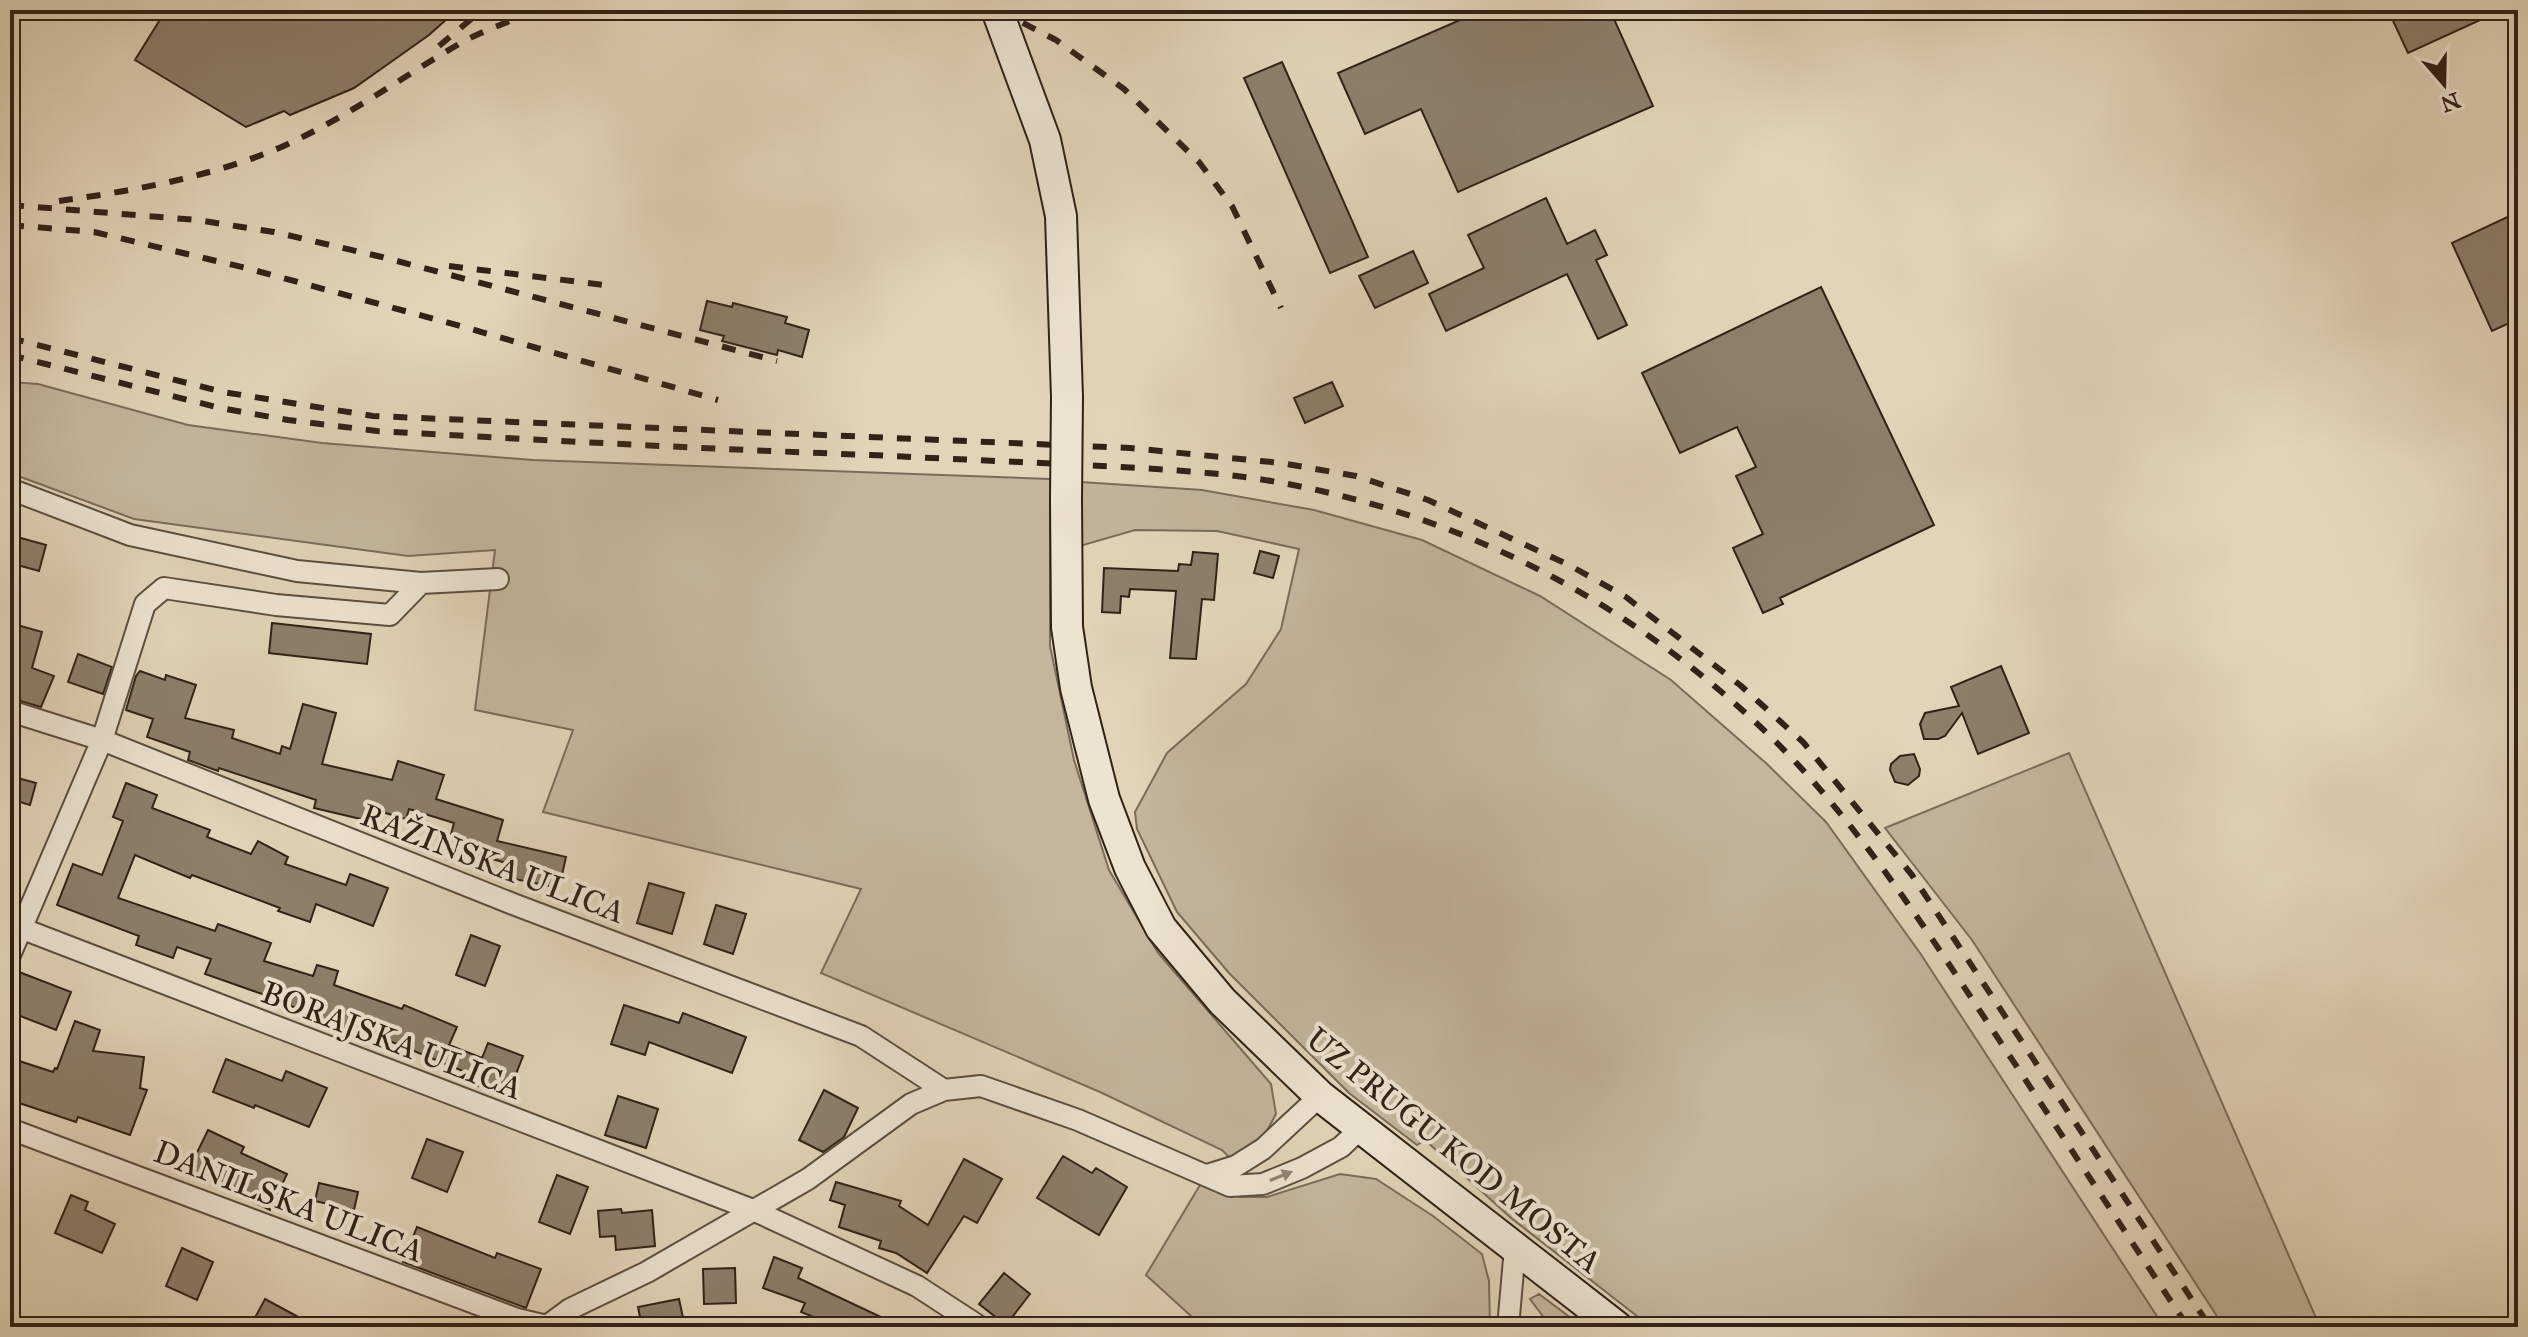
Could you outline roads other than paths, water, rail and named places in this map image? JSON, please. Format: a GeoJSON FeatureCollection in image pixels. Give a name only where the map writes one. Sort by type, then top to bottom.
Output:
{"type":"FeatureCollection","features":[{"type":"Feature","properties":{"kind":"street","name":"UZ PRUGU KOD MOSTA"},"geometry":{"type":"LineString","coordinates":[[997,10],[1045,140],[1061,216],[1067,397],[1067,627],[1076,688],[1104,799],[1130,868],[1161,928],[1222,1001],[1320,1096],[1617,1327]]}},
{"type":"Feature","properties":{"kind":"street"},"geometry":{"type":"LineString","coordinates":[[10,489],[130,535],[297,571],[421,583],[498,579]]}},
{"type":"Feature","properties":{"kind":"street"},"geometry":{"type":"LineString","coordinates":[[10,955],[15,926],[102,740],[145,604],[164,588],[276,605],[390,615],[421,583]]}},
{"type":"Feature","properties":{"kind":"street","name":"RAŽINSKA ULICA"},"geometry":{"type":"LineString","coordinates":[[10,711],[102,740],[499,899],[861,1036],[944,1090]]}},
{"type":"Feature","properties":{"kind":"street","name":"BORAJSKA ULICA"},"geometry":{"type":"LineString","coordinates":[[15,926],[753,1210],[917,1286],[980,1327]]}},
{"type":"Feature","properties":{"kind":"street"},"geometry":{"type":"LineString","coordinates":[[548,1326],[570,1309],[647,1272],[808,1179],[911,1104],[944,1090],[981,1086],[1078,1120],[1230,1186],[1263,1184],[1302,1168],[1341,1147],[1361,1128]]}},
{"type":"Feature","properties":{"kind":"street"},"geometry":{"type":"LineString","coordinates":[[1207,1175],[1236,1166],[1263,1149],[1320,1096]]}},
{"type":"Feature","properties":{"kind":"street","name":"DANILSKA ULICA"},"geometry":{"type":"LineString","coordinates":[[10,1129],[517,1319],[548,1326]]}},
{"type":"Feature","properties":{"kind":"street"},"geometry":{"type":"LineString","coordinates":[[1508,1327],[1515,1248]]}},
{"type":"Feature","properties":{"kind":"railway"},"geometry":{"type":"LineString","coordinates":[[439,46],[482,10]]}},
{"type":"Feature","properties":{"kind":"railway"},"geometry":{"type":"LineString","coordinates":[[59,201],[171,182],[279,148],[348,112],[468,39],[537,10]]}},
{"type":"Feature","properties":{"kind":"railway"},"geometry":{"type":"LineString","coordinates":[[998,10],[1056,40],[1124,89],[1199,162],[1232,206],[1281,308]]}},
{"type":"Feature","properties":{"kind":"railway"},"geometry":{"type":"LineString","coordinates":[[10,205],[197,220],[274,232],[382,257],[777,361]]}},
{"type":"Feature","properties":{"kind":"railway"},"geometry":{"type":"LineString","coordinates":[[10,225],[94,232],[246,268],[718,400]]}},
{"type":"Feature","properties":{"kind":"railway"},"geometry":{"type":"LineString","coordinates":[[449,266],[604,285]]}},
{"type":"Feature","properties":{"kind":"railway"},"geometry":{"type":"LineString","coordinates":[[10,338],[223,392],[373,416],[1130,448],[1281,463],[1356,476],[1428,500],[1569,565],[1626,597],[1740,685],[1803,742],[1912,875],[2210,1327]]}},
{"type":"Feature","properties":{"kind":"railway"},"geometry":{"type":"LineString","coordinates":[[10,355],[220,408],[377,431],[1124,467],[1234,476],[1347,497],[1414,517],[1479,542],[1542,571],[1603,605],[1660,644],[1716,687],[1799,765],[1854,830],[1905,899],[2188,1327]]}}]}
